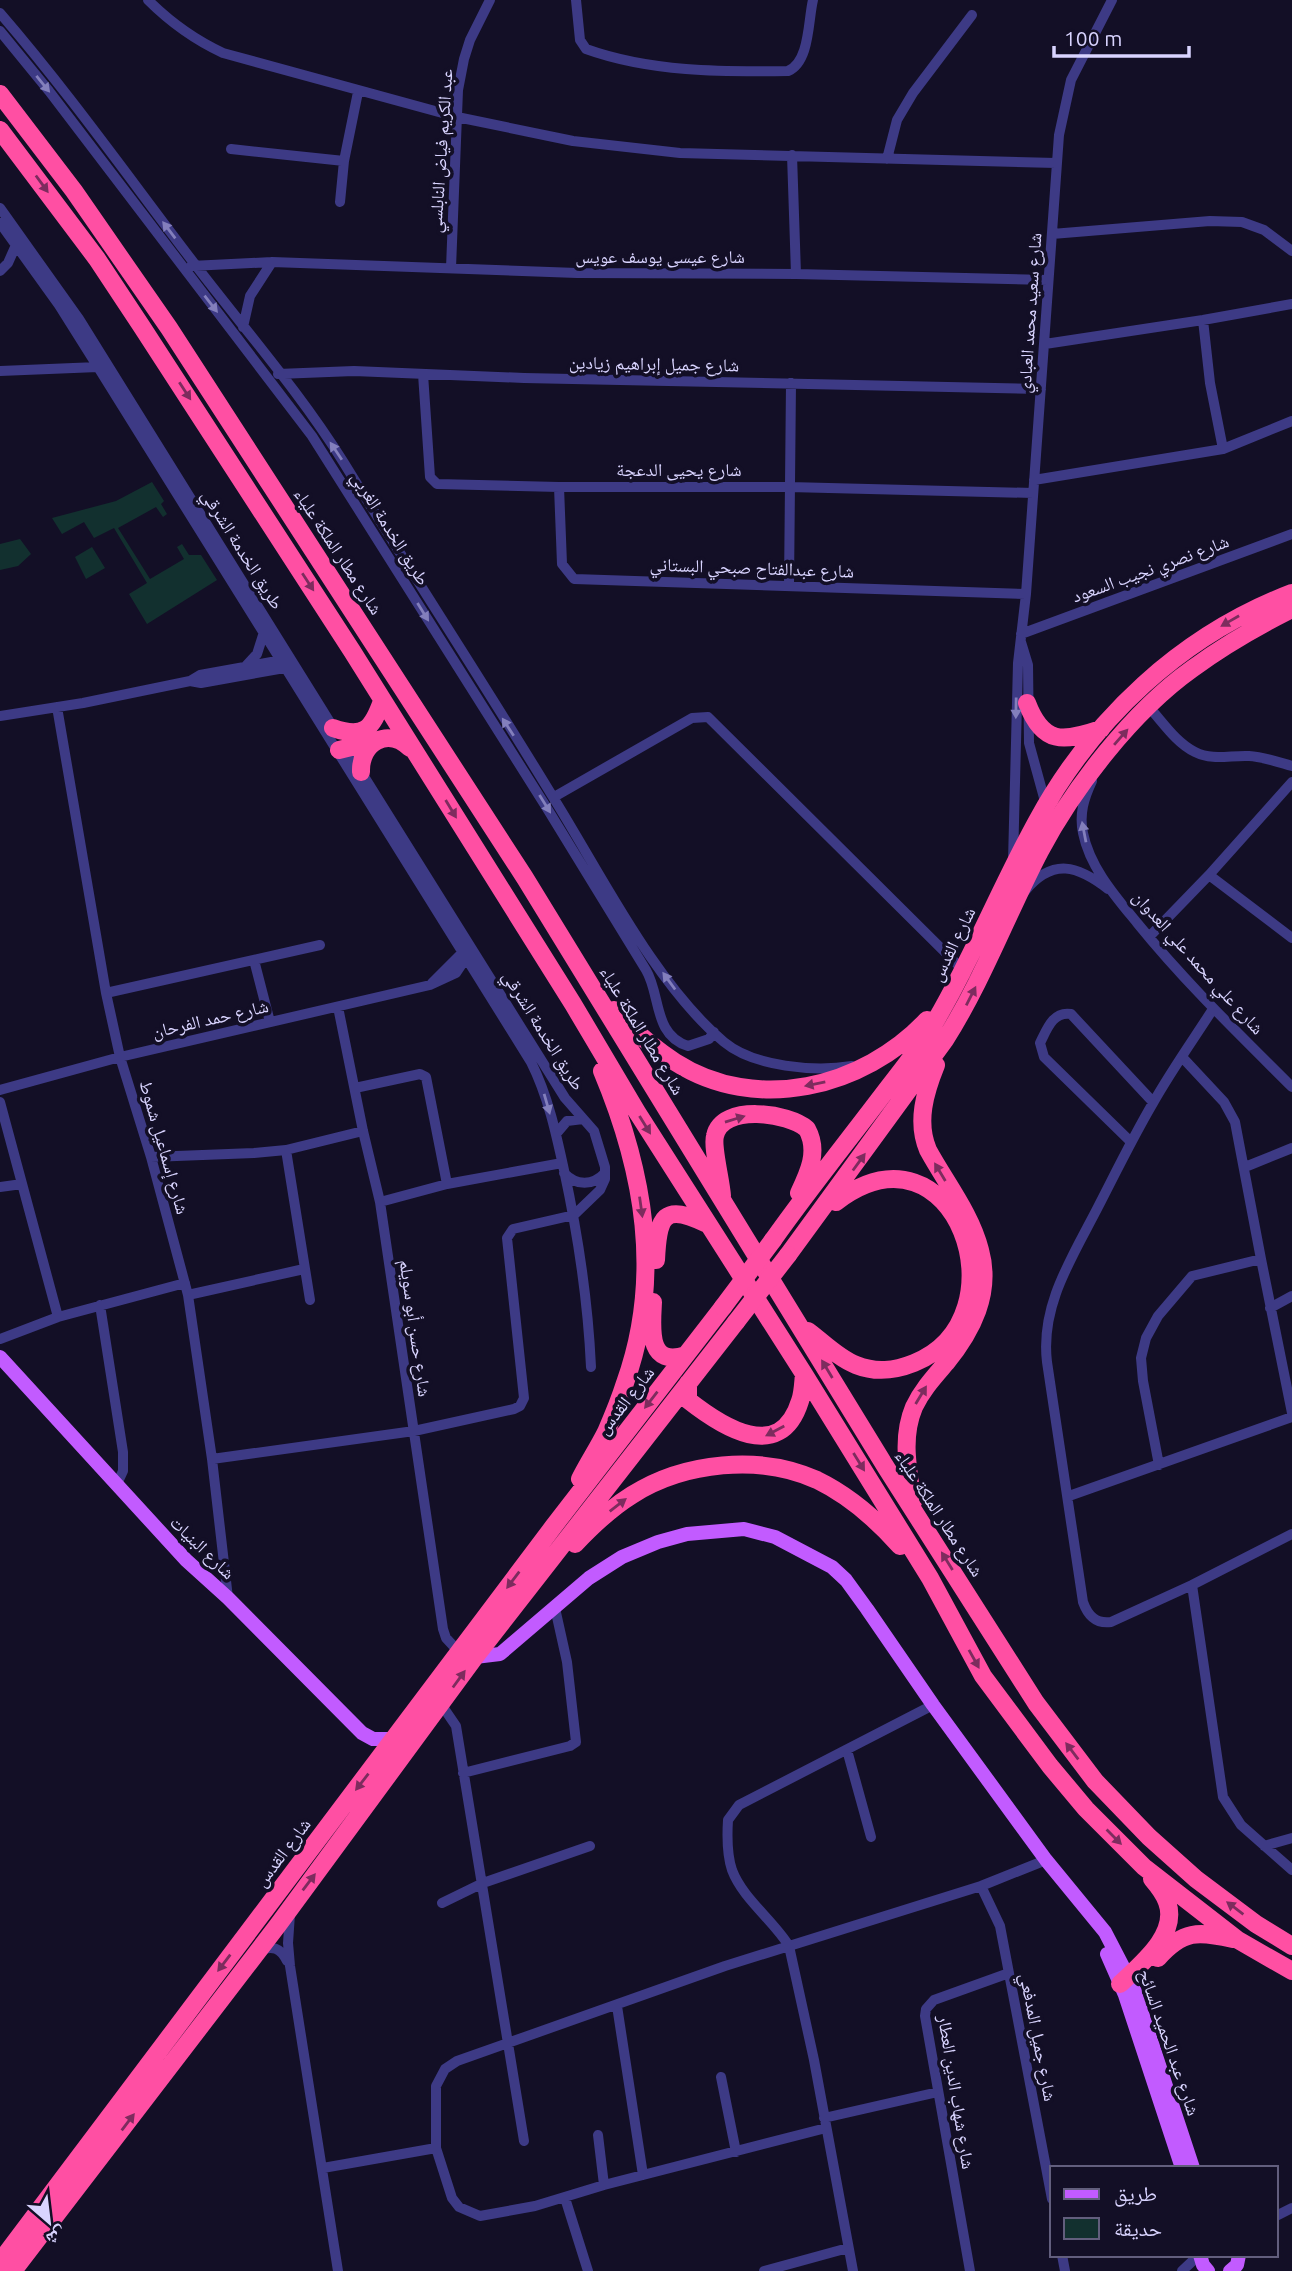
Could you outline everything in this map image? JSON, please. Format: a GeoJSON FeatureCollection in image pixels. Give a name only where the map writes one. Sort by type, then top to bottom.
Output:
{"type":"FeatureCollection","features":[{"type":"Feature","properties":{"kind":"highway","name":"شارع مطار الملكة علياء"},"geometry":{"type":"LineString","coordinates":[[0,94],[81,201],[169,328],[596,992],[887,1469],[1036,1703],[1095,1781],[1149,1837],[1196,1879],[1256,1924],[1292,1946]]}},
{"type":"Feature","properties":{"kind":"highway"},"geometry":{"type":"LineString","coordinates":[[0,130],[97,259],[414,751],[930,1578],[983,1676],[1042,1756],[1086,1809],[1144,1867],[1238,1940],[1292,1971]]}},
{"type":"Feature","properties":{"kind":"highway","name":"شارع القدس"},"geometry":{"type":"LineString","coordinates":[[0,2262],[395,1739],[532,1584],[822,1212],[964,1010],[1015,904],[1076,760],[1101,729],[1158,671],[1200,639],[1243,614],[1291,605]]}},
{"type":"Feature","properties":{"kind":"highway","name":"شارع القدس"},"geometry":{"type":"LineString","coordinates":[[13,2271],[259,1950],[441,1704],[467,1655],[566,1511],[921,1045],[964,971],[1012,868],[1053,812],[1148,706],[1193,668],[1291,605]]}},
{"type":"Feature","properties":{"kind":"highway"},"geometry":{"type":"LineString","coordinates":[[1200,639],[1212,643],[1213,656]]}},
{"type":"Feature","properties":{"kind":"highway"},"geometry":{"type":"LineString","coordinates":[[333,728],[350,733],[364,730],[375,720],[382,701]]}},
{"type":"Feature","properties":{"kind":"highway"},"geometry":{"type":"LineString","coordinates":[[1027,703],[1037,725],[1052,736],[1071,738],[1101,729]]}},
{"type":"Feature","properties":{"kind":"highway"},"geometry":{"type":"LineString","coordinates":[[342,749],[388,738],[400,740],[414,751]]}},
{"type":"Feature","properties":{"kind":"highway"},"geometry":{"type":"LineString","coordinates":[[361,772],[364,754],[376,741]]}},
{"type":"Feature","properties":{"kind":"highway"},"geometry":{"type":"LineString","coordinates":[[596,992],[653,1046],[676,1062],[721,1082],[768,1088],[814,1085],[855,1073],[909,1039],[951,995]]}},
{"type":"Feature","properties":{"kind":"highway"},"geometry":{"type":"LineString","coordinates":[[566,1511],[605,1433],[626,1381],[639,1329],[646,1271],[643,1214],[636,1168],[622,1119],[573,1004]]}},
{"type":"Feature","properties":{"kind":"highway"},"geometry":{"type":"LineString","coordinates":[[914,1509],[905,1458],[912,1415],[922,1393],[969,1332],[983,1290],[981,1252],[974,1232],[928,1150],[923,1136],[923,1105],[945,1040]]}},
{"type":"Feature","properties":{"kind":"highway"},"geometry":{"type":"LineString","coordinates":[[722,1199],[715,1148],[716,1132],[726,1120],[734,1116],[755,1114],[789,1118],[800,1123],[811,1135],[813,1156],[799,1193],[801,1202]]}},
{"type":"Feature","properties":{"kind":"highway"},"geometry":{"type":"LineString","coordinates":[[801,1326],[854,1364],[878,1370],[892,1370],[923,1359],[936,1351],[955,1331],[968,1298],[970,1261],[965,1237],[949,1208],[931,1191],[902,1179],[877,1180],[848,1193],[822,1212]]}},
{"type":"Feature","properties":{"kind":"highway"},"geometry":{"type":"LineString","coordinates":[[686,1355],[670,1357],[663,1354],[653,1342],[657,1234],[664,1218],[672,1214],[681,1213],[707,1224]]}},
{"type":"Feature","properties":{"kind":"highway"},"geometry":{"type":"LineString","coordinates":[[688,1384],[688,1399],[714,1420],[737,1432],[769,1436],[785,1426],[795,1412],[804,1374]]}},
{"type":"Feature","properties":{"kind":"highway"},"geometry":{"type":"LineString","coordinates":[[532,1584],[594,1525],[631,1495],[664,1479],[689,1471],[736,1465],[780,1468],[816,1480],[835,1491],[882,1525],[930,1578]]}},
{"type":"Feature","properties":{"kind":"highway"},"geometry":{"type":"LineString","coordinates":[[1127,1985],[1160,1941],[1169,1923],[1167,1903],[1144,1867]]}},
{"type":"Feature","properties":{"kind":"highway"},"geometry":{"type":"LineString","coordinates":[[1127,1985],[1169,1947],[1187,1935],[1209,1934],[1238,1940]]}},
{"type":"Feature","properties":{"kind":"main road","name":"شارع البنيات"},"geometry":{"type":"LineString","coordinates":[[0,1357],[186,1560],[368,1737],[395,1739]]}},
{"type":"Feature","properties":{"kind":"main road","name":"شارع عبد الحميد السائح"},"geometry":{"type":"LineString","coordinates":[[467,1655],[500,1654],[589,1578],[622,1557],[658,1542],[711,1530],[744,1529],[775,1536],[816,1557],[846,1580],[1046,1860],[1105,1932],[1192,2166]]}},
{"type":"Feature","properties":{"kind":"main road"},"geometry":{"type":"LineString","coordinates":[[313,1705],[323,1693]]}},
{"type":"Feature","properties":{"kind":"main road","name":"شارع عبد الحميد السائح"},"geometry":{"type":"LineString","coordinates":[[1127,1985],[1181,2166]]}},
{"type":"Feature","properties":{"kind":"street"},"geometry":{"type":"LineString","coordinates":[[148,0],[176,26],[223,53],[457,117],[573,141],[680,153],[1056,163]]}},
{"type":"Feature","properties":{"kind":"street","name":"عبد الكريم فياض النابلسي"},"geometry":{"type":"LineString","coordinates":[[451,268],[458,90],[464,59],[489,0]]}},
{"type":"Feature","properties":{"kind":"street"},"geometry":{"type":"LineString","coordinates":[[576,0],[580,40],[586,49],[655,65],[727,72],[788,71],[796,67],[803,58],[813,0]]}},
{"type":"Feature","properties":{"kind":"street","name":"شارع سعيد محمد العبادي"},"geometry":{"type":"LineString","coordinates":[[1012,868],[1018,663],[1026,594],[1045,344],[1056,163],[1068,89],[1112,0]]}},
{"type":"Feature","properties":{"kind":"street"},"geometry":{"type":"LineString","coordinates":[[887,159],[897,120],[913,93],[972,15]]}},
{"type":"Feature","properties":{"kind":"street","name":"طريق الخدمة الغربي"},"geometry":{"type":"LineString","coordinates":[[1,16],[73,103],[189,267],[243,327],[616,911],[673,987],[724,1043],[762,1060],[786,1065],[840,1068],[881,1059]]}},
{"type":"Feature","properties":{"kind":"street","name":"طريق الخدمة الغربي"},"geometry":{"type":"LineString","coordinates":[[0,31],[342,460],[554,797],[650,977],[657,1011],[672,1036],[688,1046],[709,1038],[715,1032]]}},
{"type":"Feature","properties":{"kind":"street"},"geometry":{"type":"LineString","coordinates":[[340,202],[344,161],[358,92]]}},
{"type":"Feature","properties":{"kind":"street"},"geometry":{"type":"LineString","coordinates":[[231,149],[344,161]]}},
{"type":"Feature","properties":{"kind":"street"},"geometry":{"type":"LineString","coordinates":[[792,155],[796,274]]}},
{"type":"Feature","properties":{"kind":"street","name":"طريق الخدمة الشرقي"},"geometry":{"type":"LineString","coordinates":[[0,208],[79,319],[467,952],[569,1104],[597,1139],[605,1172]]}},
{"type":"Feature","properties":{"kind":"street"},"geometry":{"type":"LineString","coordinates":[[1052,234],[1210,221],[1242,222],[1264,230],[1292,251]]}},
{"type":"Feature","properties":{"kind":"street","name":"طريق الخدمة الشرقي"},"geometry":{"type":"LineString","coordinates":[[0,223],[59,304],[264,632],[289,663],[333,728],[342,749],[361,772],[538,1076],[556,1134],[574,1216],[592,1367]]}},
{"type":"Feature","properties":{"kind":"street"},"geometry":{"type":"LineString","coordinates":[[0,271],[8,263],[16,246]]}},
{"type":"Feature","properties":{"kind":"street"},"geometry":{"type":"LineString","coordinates":[[243,327],[250,296],[272,262]]}},
{"type":"Feature","properties":{"kind":"street","name":"شارع عيسى يوسف عويس"},"geometry":{"type":"LineString","coordinates":[[189,267],[272,262],[577,273],[796,274],[1048,280]]}},
{"type":"Feature","properties":{"kind":"street"},"geometry":{"type":"LineString","coordinates":[[1045,344],[1292,304]]}},
{"type":"Feature","properties":{"kind":"street"},"geometry":{"type":"LineString","coordinates":[[1203,320],[1210,383],[1223,449]]}},
{"type":"Feature","properties":{"kind":"street"},"geometry":{"type":"LineString","coordinates":[[0,371],[99,367]]}},
{"type":"Feature","properties":{"kind":"street","name":"شارع جميل إبراهيم زيادين"},"geometry":{"type":"LineString","coordinates":[[275,376],[354,372],[1041,389]]}},
{"type":"Feature","properties":{"kind":"street","name":"شارع يحيى الدعجة"},"geometry":{"type":"LineString","coordinates":[[423,374],[430,477],[437,484],[559,487],[789,486],[1033,493]]}},
{"type":"Feature","properties":{"kind":"street"},"geometry":{"type":"LineString","coordinates":[[789,585],[791,383]]}},
{"type":"Feature","properties":{"kind":"street"},"geometry":{"type":"LineString","coordinates":[[1034,480],[1223,449],[1292,421]]}},
{"type":"Feature","properties":{"kind":"street","name":"شارع عبدالفتاح صبحي البستاني"},"geometry":{"type":"LineString","coordinates":[[559,487],[562,564],[574,579],[1026,594]]}},
{"type":"Feature","properties":{"kind":"street","name":"شارع نصري نجيب السعود"},"geometry":{"type":"LineString","coordinates":[[1021,637],[1292,534]]}},
{"type":"Feature","properties":{"kind":"street"},"geometry":{"type":"LineString","coordinates":[[245,667],[257,654],[264,632]]}},
{"type":"Feature","properties":{"kind":"street","name":"شارع سعيد محمد العبادي"},"geometry":{"type":"LineString","coordinates":[[1021,637],[1028,665],[1029,743],[1053,812]]}},
{"type":"Feature","properties":{"kind":"street"},"geometry":{"type":"LineString","coordinates":[[0,716],[57,708],[190,681],[200,675],[289,663]]}},
{"type":"Feature","properties":{"kind":"street"},"geometry":{"type":"LineString","coordinates":[[190,681],[201,683],[289,663]]}},
{"type":"Feature","properties":{"kind":"street"},"geometry":{"type":"LineString","coordinates":[[1148,706],[1184,745],[1195,752],[1213,758],[1247,756],[1269,759],[1292,766]]}},
{"type":"Feature","properties":{"kind":"street","name":"شارع إسماعيل شموط"},"geometry":{"type":"LineString","coordinates":[[57,708],[106,993],[120,1057],[151,1157],[188,1296],[212,1460],[228,1598]]}},
{"type":"Feature","properties":{"kind":"street"},"geometry":{"type":"LineString","coordinates":[[554,797],[692,718],[708,717],[964,971]]}},
{"type":"Feature","properties":{"kind":"street","name":"شارع علي محمد علي العدوان"},"geometry":{"type":"LineString","coordinates":[[1101,760],[1083,802],[1082,826],[1090,852],[1113,893],[1213,1009],[1287,1077],[1292,1087]]}},
{"type":"Feature","properties":{"kind":"street"},"geometry":{"type":"LineString","coordinates":[[1149,937],[1292,782]]}},
{"type":"Feature","properties":{"kind":"street","name":"شارع علي محمد علي العدوان"},"geometry":{"type":"LineString","coordinates":[[1015,904],[1039,877],[1064,869],[1083,872],[1113,893]]}},
{"type":"Feature","properties":{"kind":"street"},"geometry":{"type":"LineString","coordinates":[[1209,875],[1292,938]]}},
{"type":"Feature","properties":{"kind":"street"},"geometry":{"type":"LineString","coordinates":[[106,993],[320,945]]}},
{"type":"Feature","properties":{"kind":"street","name":"شارع حمد الفرحان"},"geometry":{"type":"LineString","coordinates":[[0,1090],[120,1057],[430,985],[467,952]]}},
{"type":"Feature","properties":{"kind":"street"},"geometry":{"type":"LineString","coordinates":[[254,960],[270,1022]]}},
{"type":"Feature","properties":{"kind":"street","name":"شارع حسن أبو سويلم"},"geometry":{"type":"LineString","coordinates":[[338,1007],[380,1202],[443,1629],[446,1638],[467,1655]]}},
{"type":"Feature","properties":{"kind":"street"},"geometry":{"type":"LineString","coordinates":[[1213,1009],[1153,1102],[1131,1142],[1057,1287],[1048,1318],[1046,1362],[1069,1496],[1083,1602],[1088,1613],[1096,1620],[1111,1622],[1192,1585],[1292,1534]]}},
{"type":"Feature","properties":{"kind":"street"},"geometry":{"type":"LineString","coordinates":[[1131,1142],[1044,1057],[1040,1043],[1053,1019],[1063,1013],[1071,1014],[1153,1102]]}},
{"type":"Feature","properties":{"kind":"street"},"geometry":{"type":"LineString","coordinates":[[1069,1496],[1292,1415],[1245,1167],[1231,1112],[1182,1057]]}},
{"type":"Feature","properties":{"kind":"street"},"geometry":{"type":"LineString","coordinates":[[355,1088],[420,1074],[426,1077],[447,1184]]}},
{"type":"Feature","properties":{"kind":"street"},"geometry":{"type":"LineString","coordinates":[[0,1102],[58,1317]]}},
{"type":"Feature","properties":{"kind":"street"},"geometry":{"type":"LineString","coordinates":[[556,1134],[566,1121],[583,1119]]}},
{"type":"Feature","properties":{"kind":"street"},"geometry":{"type":"LineString","coordinates":[[151,1157],[286,1150],[363,1131]]}},
{"type":"Feature","properties":{"kind":"street"},"geometry":{"type":"LineString","coordinates":[[1245,1167],[1292,1148]]}},
{"type":"Feature","properties":{"kind":"street"},"geometry":{"type":"LineString","coordinates":[[286,1150],[310,1300]]}},
{"type":"Feature","properties":{"kind":"street"},"geometry":{"type":"LineString","coordinates":[[380,1202],[447,1184],[563,1168],[575,1181],[588,1183],[600,1178],[605,1172]]}},
{"type":"Feature","properties":{"kind":"street"},"geometry":{"type":"LineString","coordinates":[[212,1460],[414,1431],[520,1406],[524,1398],[506,1238],[513,1229],[574,1216],[600,1190],[605,1172]]}},
{"type":"Feature","properties":{"kind":"street"},"geometry":{"type":"LineString","coordinates":[[0,1187],[22,1184]]}},
{"type":"Feature","properties":{"kind":"street"},"geometry":{"type":"LineString","coordinates":[[1159,1465],[1143,1381],[1141,1358],[1146,1338],[1164,1308],[1192,1276],[1261,1259]]}},
{"type":"Feature","properties":{"kind":"street"},"geometry":{"type":"LineString","coordinates":[[188,1296],[304,1269]]}},
{"type":"Feature","properties":{"kind":"street"},"geometry":{"type":"LineString","coordinates":[[0,1339],[58,1317],[185,1283]]}},
{"type":"Feature","properties":{"kind":"street"},"geometry":{"type":"LineString","coordinates":[[1270,1308],[1292,1296]]}},
{"type":"Feature","properties":{"kind":"street"},"geometry":{"type":"LineString","coordinates":[[100,1305],[123,1452],[123,1471],[117,1484]]}},
{"type":"Feature","properties":{"kind":"street"},"geometry":{"type":"LineString","coordinates":[[1192,1585],[1220,1786],[1228,1807],[1241,1825],[1292,1870]]}},
{"type":"Feature","properties":{"kind":"street"},"geometry":{"type":"LineString","coordinates":[[463,1773],[570,1746],[576,1742],[567,1662],[555,1608]]}},
{"type":"Feature","properties":{"kind":"street"},"geometry":{"type":"LineString","coordinates":[[441,1704],[456,1726],[524,2141]]}},
{"type":"Feature","properties":{"kind":"street"},"geometry":{"type":"LineString","coordinates":[[853,2271],[814,2060],[789,1946],[734,1874],[727,1834],[728,1820],[739,1805],[933,1705]]}},
{"type":"Feature","properties":{"kind":"street"},"geometry":{"type":"LineString","coordinates":[[847,1750],[871,1837]]}},
{"type":"Feature","properties":{"kind":"street"},"geometry":{"type":"LineString","coordinates":[[1264,1846],[1292,1838]]}},
{"type":"Feature","properties":{"kind":"street"},"geometry":{"type":"LineString","coordinates":[[442,1903],[483,1883],[590,1846]]}},
{"type":"Feature","properties":{"kind":"street"},"geometry":{"type":"LineString","coordinates":[[938,2092],[825,2123],[736,2152],[489,2216],[469,2213],[459,2207],[453,2198],[436,2148],[436,2086],[445,2069],[457,2061],[724,1966],[981,1886],[1046,1860]]}},
{"type":"Feature","properties":{"kind":"street","name":"شارع جميل المدفعي"},"geometry":{"type":"LineString","coordinates":[[981,1886],[1000,1926],[1050,2188]]}},
{"type":"Feature","properties":{"kind":"street"},"geometry":{"type":"LineString","coordinates":[[291,1907],[288,1931],[290,1966],[338,2271]]}},
{"type":"Feature","properties":{"kind":"street"},"geometry":{"type":"LineString","coordinates":[[259,1950],[271,1947],[279,1949],[290,1966]]}},
{"type":"Feature","properties":{"kind":"street","name":"شارع شهاب الدين العطار"},"geometry":{"type":"LineString","coordinates":[[970,2271],[925,2016],[926,2009],[934,2000],[1009,1973]]}},
{"type":"Feature","properties":{"kind":"street"},"geometry":{"type":"LineString","coordinates":[[617,2006],[643,2175]]}},
{"type":"Feature","properties":{"kind":"street"},"geometry":{"type":"LineString","coordinates":[[722,2077],[736,2152]]}},
{"type":"Feature","properties":{"kind":"street"},"geometry":{"type":"LineString","coordinates":[[598,2135],[604,2185]]}},
{"type":"Feature","properties":{"kind":"street"},"geometry":{"type":"LineString","coordinates":[[323,2168],[436,2148]]}},
{"type":"Feature","properties":{"kind":"street"},"geometry":{"type":"LineString","coordinates":[[565,2198],[588,2271]]}},
{"type":"Feature","properties":{"kind":"street"},"geometry":{"type":"LineString","coordinates":[[764,2271],[848,2248]]}},
{"type":"Feature","properties":{"kind":"street"},"geometry":{"type":"LineString","coordinates":[[1182,2271],[1198,2257]]}},
{"type":"Feature","properties":{"kind":"green space"},"geometry":{"type":"Polygon","coordinates":[[[152,482],[164,501],[161,504],[167,514],[163,517],[156,507],[118,528],[150,579],[184,559],[177,547],[182,544],[189,555],[201,555],[217,580],[147,624],[129,594],[147,583],[114,528],[94,538],[84,522],[62,534],[52,518],[116,501],[152,482]]]}},
{"type":"Feature","properties":{"kind":"green space"},"geometry":{"type":"Polygon","coordinates":[[[20,539],[31,554],[18,566],[0,570],[0,544],[20,539]]]}},
{"type":"Feature","properties":{"kind":"green space"},"geometry":{"type":"Polygon","coordinates":[[[92,547],[105,568],[86,579],[75,557],[92,547]]]}}]}
